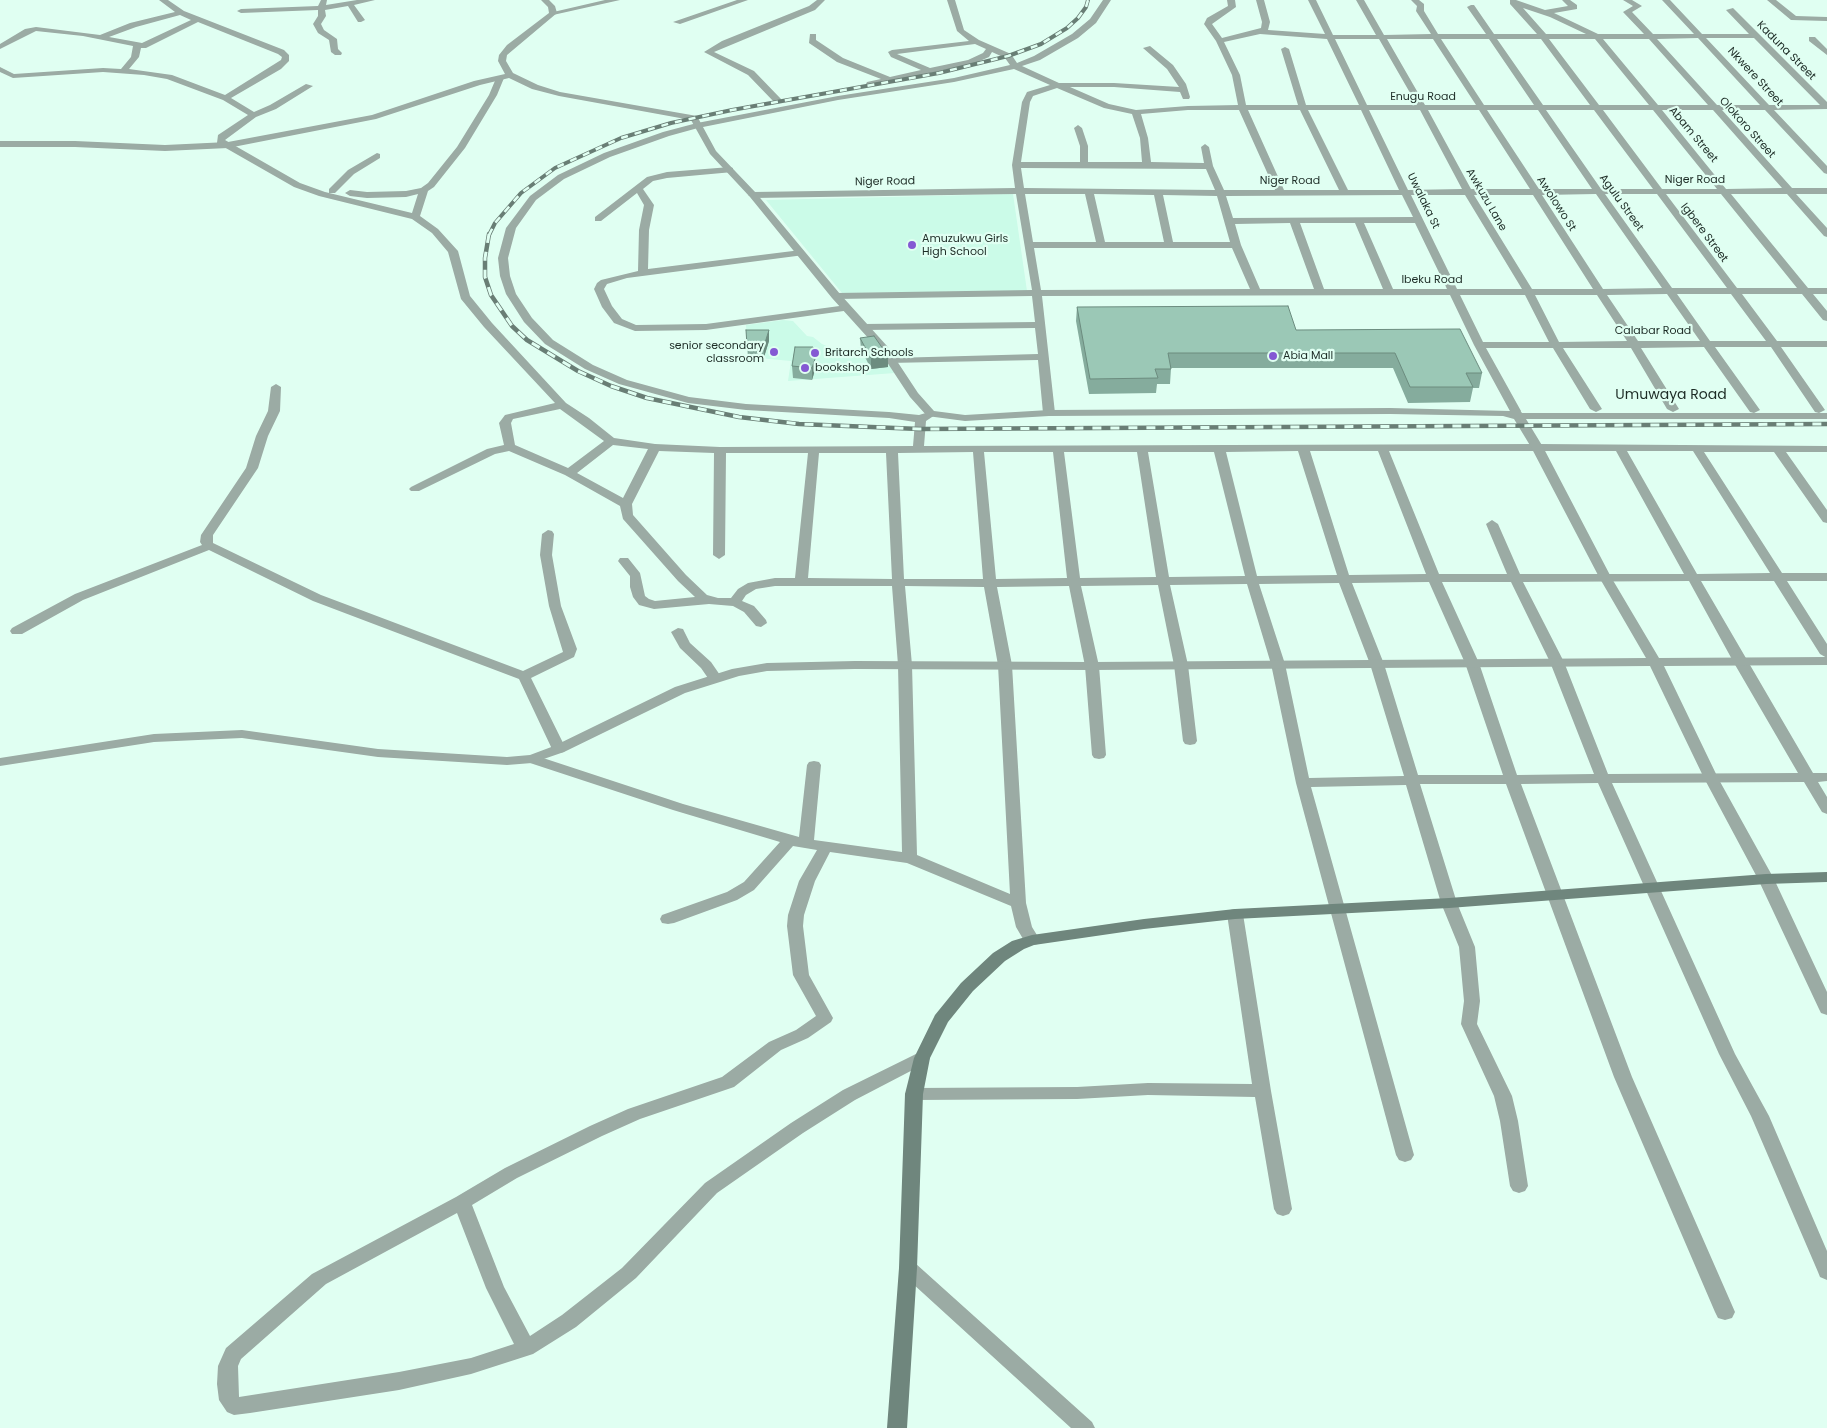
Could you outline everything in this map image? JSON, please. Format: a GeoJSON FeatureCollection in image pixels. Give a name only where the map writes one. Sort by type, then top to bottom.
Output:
{"type":"FeatureCollection","features":[{"type":"Feature","properties":{"kind":"main road"},"geometry":{"type":"LineString","coordinates":[[897,1428],[908,1268],[914,1094],[922,1058],[940,1019],[967,987],[999,958],[1018,945],[1032,940],[1144,924],[1235,914],[1448,903],[1766,879],[1827,877]]}},
{"type":"Feature","properties":{"kind":"street"},"geometry":{"type":"LineString","coordinates":[[163,0],[181,13],[281,52],[286,56],[285,61],[278,67],[236,90],[226,98]]}},
{"type":"Feature","properties":{"kind":"street"},"geometry":{"type":"LineString","coordinates":[[242,11],[323,4],[350,4],[371,0]]}},
{"type":"Feature","properties":{"kind":"street"},"geometry":{"type":"LineString","coordinates":[[545,0],[551,6],[553,12]]}},
{"type":"Feature","properties":{"kind":"street"},"geometry":{"type":"LineString","coordinates":[[327,192],[367,195],[406,194],[424,190],[439,177],[461,148],[505,76],[502,61],[503,55],[510,47],[553,12],[616,0]]}},
{"type":"Feature","properties":{"kind":"street"},"geometry":{"type":"LineString","coordinates":[[678,22],[744,0]]}},
{"type":"Feature","properties":{"kind":"street"},"geometry":{"type":"LineString","coordinates":[[821,0],[804,12],[751,35],[725,43],[708,52],[751,73],[774,101],[931,72],[982,58],[990,49]]}},
{"type":"Feature","properties":{"kind":"street","name":"Enugu Road"},"geometry":{"type":"LineString","coordinates":[[951,0],[960,30],[976,42],[1008,56],[1016,66],[1058,85],[1108,106],[1136,112],[1188,108],[1827,107]]}},
{"type":"Feature","properties":{"kind":"street"},"geometry":{"type":"LineString","coordinates":[[693,123],[954,80],[1016,66],[1036,58],[1075,36],[1093,21],[1107,0]]}},
{"type":"Feature","properties":{"kind":"street"},"geometry":{"type":"LineString","coordinates":[[1231,0],[1232,7],[1210,20],[1208,24],[1220,41],[1236,75],[1243,109],[1280,192]]}},
{"type":"Feature","properties":{"kind":"street"},"geometry":{"type":"LineString","coordinates":[[1260,0],[1266,22],[1265,28],[1260,32]]}},
{"type":"Feature","properties":{"kind":"street","name":"Uwalaka St"},"geometry":{"type":"LineString","coordinates":[[1312,0],[1512,413],[1525,425],[1605,577],[1655,662],[1711,778],[1766,879],[1827,1009]]}},
{"type":"Feature","properties":{"kind":"street","name":"Awkuzu Lane"},"geometry":{"type":"LineString","coordinates":[[1360,0],[1423,108],[1468,192],[1528,292],[1556,345],[1596,409]]}},
{"type":"Feature","properties":{"kind":"street","name":"Awolowo St"},"geometry":{"type":"LineString","coordinates":[[1414,0],[1421,6],[1420,11],[1436,37],[1634,344],[1673,409]]}},
{"type":"Feature","properties":{"kind":"street"},"geometry":{"type":"LineString","coordinates":[[1545,12],[1574,7],[1566,0]]}},
{"type":"Feature","properties":{"kind":"street","name":"Olokoro Street"},"geometry":{"type":"LineString","coordinates":[[1627,0],[1638,6],[1627,12],[1667,53],[1712,107],[1827,234]]}},
{"type":"Feature","properties":{"kind":"street","name":"Nkwere Street"},"geometry":{"type":"LineString","coordinates":[[1666,0],[1827,171]]}},
{"type":"Feature","properties":{"kind":"street"},"geometry":{"type":"LineString","coordinates":[[1771,0],[1794,18],[1827,19]]}},
{"type":"Feature","properties":{"kind":"street"},"geometry":{"type":"LineString","coordinates":[[1512,1],[1545,12],[1598,37]]}},
{"type":"Feature","properties":{"kind":"street","name":"Igbere Street"},"geometry":{"type":"LineString","coordinates":[[1512,1],[1543,36],[1594,107],[1824,412]]}},
{"type":"Feature","properties":{"kind":"street"},"geometry":{"type":"LineString","coordinates":[[323,4],[322,16],[317,24],[321,31],[334,39],[334,50],[338,53]]}},
{"type":"Feature","properties":{"kind":"street"},"geometry":{"type":"LineString","coordinates":[[350,4],[362,20]]}},
{"type":"Feature","properties":{"kind":"street","name":"Agulu Street"},"geometry":{"type":"LineString","coordinates":[[1471,7],[1598,191],[1754,410]]}},
{"type":"Feature","properties":{"kind":"street","name":"Kaduna Street"},"geometry":{"type":"LineString","coordinates":[[1730,10],[1827,107]]}},
{"type":"Feature","properties":{"kind":"street"},"geometry":{"type":"LineString","coordinates":[[102,37],[134,25],[181,13]]}},
{"type":"Feature","properties":{"kind":"street"},"geometry":{"type":"LineString","coordinates":[[0,47],[21,34],[36,29],[102,37],[137,46],[145,45],[198,19]]}},
{"type":"Feature","properties":{"kind":"street"},"geometry":{"type":"LineString","coordinates":[[1220,41],[1260,32],[1330,37],[1755,36]]}},
{"type":"Feature","properties":{"kind":"street"},"geometry":{"type":"LineString","coordinates":[[813,36],[812,41],[840,60],[890,80]]}},
{"type":"Feature","properties":{"kind":"street","name":"Abam Street"},"geometry":{"type":"LineString","coordinates":[[1598,37],[1827,318]]}},
{"type":"Feature","properties":{"kind":"street"},"geometry":{"type":"LineString","coordinates":[[1812,39],[1827,53]]}},
{"type":"Feature","properties":{"kind":"street"},"geometry":{"type":"LineString","coordinates":[[931,72],[894,55],[892,52],[976,42]]}},
{"type":"Feature","properties":{"kind":"street"},"geometry":{"type":"LineString","coordinates":[[123,71],[135,57],[137,46]]}},
{"type":"Feature","properties":{"kind":"street"},"geometry":{"type":"LineString","coordinates":[[1147,48],[1170,66],[1184,90],[1188,108]]}},
{"type":"Feature","properties":{"kind":"street"},"geometry":{"type":"LineString","coordinates":[[1285,49],[1303,109],[1345,192]]}},
{"type":"Feature","properties":{"kind":"street"},"geometry":{"type":"LineString","coordinates":[[0,69],[13,76]]}},
{"type":"Feature","properties":{"kind":"street"},"geometry":{"type":"LineString","coordinates":[[0,82],[13,76],[103,70],[169,77],[226,98],[253,115]]}},
{"type":"Feature","properties":{"kind":"street"},"geometry":{"type":"LineString","coordinates":[[0,144],[75,144],[165,148],[228,145],[373,117],[477,83],[505,76],[558,94],[672,113],[693,123],[713,152],[753,195],[836,296],[883,348],[926,417],[918,449]]}},
{"type":"Feature","properties":{"kind":"street"},"geometry":{"type":"LineString","coordinates":[[1049,413],[1037,294],[1016,165],[1026,102],[1030,94],[1058,85],[1114,85],[1184,90]]}},
{"type":"Feature","properties":{"kind":"street"},"geometry":{"type":"LineString","coordinates":[[309,86],[274,106],[253,115],[244,124],[219,139],[297,185],[416,218],[436,231],[453,251],[465,297],[488,325],[562,405],[585,420],[611,441],[655,447],[720,450],[1537,447],[1827,449]]}},
{"type":"Feature","properties":{"kind":"street"},"geometry":{"type":"LineString","coordinates":[[726,111],[608,155],[561,177],[533,198],[511,228],[503,258],[505,276],[511,294],[528,320],[549,342],[589,367],[623,382],[688,400],[746,407],[965,418],[1049,413],[1390,410],[1512,413]]}},
{"type":"Feature","properties":{"kind":"street"},"geometry":{"type":"LineString","coordinates":[[1136,112],[1144,138],[1147,165]]}},
{"type":"Feature","properties":{"kind":"street"},"geometry":{"type":"LineString","coordinates":[[1078,128],[1084,146],[1084,166]]}},
{"type":"Feature","properties":{"kind":"street"},"geometry":{"type":"LineString","coordinates":[[1205,147],[1209,166],[1221,193],[1236,245],[1257,293]]}},
{"type":"Feature","properties":{"kind":"street"},"geometry":{"type":"LineString","coordinates":[[327,192],[351,172],[377,156]]}},
{"type":"Feature","properties":{"kind":"street"},"geometry":{"type":"LineString","coordinates":[[1016,165],[1209,166]]}},
{"type":"Feature","properties":{"kind":"street"},"geometry":{"type":"LineString","coordinates":[[598,219],[650,179],[730,170]]}},
{"type":"Feature","properties":{"kind":"street"},"geometry":{"type":"LineString","coordinates":[[639,189],[648,204],[644,230],[643,273]]}},
{"type":"Feature","properties":{"kind":"street"},"geometry":{"type":"LineString","coordinates":[[416,218],[424,190]]}},
{"type":"Feature","properties":{"kind":"street","name":"Niger Road"},"geometry":{"type":"LineString","coordinates":[[753,195],[1020,191],[1221,193],[1827,191]]}},
{"type":"Feature","properties":{"kind":"street"},"geometry":{"type":"LineString","coordinates":[[1089,193],[1101,245]]}},
{"type":"Feature","properties":{"kind":"street"},"geometry":{"type":"LineString","coordinates":[[1158,193],[1169,246]]}},
{"type":"Feature","properties":{"kind":"street"},"geometry":{"type":"LineString","coordinates":[[1294,220],[1320,292]]}},
{"type":"Feature","properties":{"kind":"street"},"geometry":{"type":"LineString","coordinates":[[1358,220],[1390,293]]}},
{"type":"Feature","properties":{"kind":"street"},"geometry":{"type":"LineString","coordinates":[[1228,221],[1420,220]]}},
{"type":"Feature","properties":{"kind":"street"},"geometry":{"type":"LineString","coordinates":[[1030,245],[1236,245]]}},
{"type":"Feature","properties":{"kind":"street"},"geometry":{"type":"LineString","coordinates":[[801,253],[616,278],[600,285],[601,296],[618,322],[630,327],[706,327],[847,308]]}},
{"type":"Feature","properties":{"kind":"street","name":"Ibeku Road"},"geometry":{"type":"LineString","coordinates":[[836,296],[1320,292],[1827,291]]}},
{"type":"Feature","properties":{"kind":"street"},"geometry":{"type":"LineString","coordinates":[[864,327],[1039,325]]}},
{"type":"Feature","properties":{"kind":"street","name":"Calabar Road"},"geometry":{"type":"LineString","coordinates":[[1479,345],[1827,344]]}},
{"type":"Feature","properties":{"kind":"street"},"geometry":{"type":"LineString","coordinates":[[892,361],[1044,357]]}},
{"type":"Feature","properties":{"kind":"street"},"geometry":{"type":"LineString","coordinates":[[276,387],[274,411],[262,436],[252,468],[207,535],[206,542],[208,546],[318,598],[524,676],[559,749]]}},
{"type":"Feature","properties":{"kind":"street"},"geometry":{"type":"LineString","coordinates":[[510,447],[505,423],[509,417],[562,405]]}},
{"type":"Feature","properties":{"kind":"street","name":"Umuwaya Road"},"geometry":{"type":"LineString","coordinates":[[1512,413],[1596,409],[1824,412]]}},
{"type":"Feature","properties":{"kind":"street","name":"Umuwaya Road"},"geometry":{"type":"LineString","coordinates":[[1512,413],[1824,412]]}},
{"type":"Feature","properties":{"kind":"street"},"geometry":{"type":"LineString","coordinates":[[569,473],[584,464],[611,441]]}},
{"type":"Feature","properties":{"kind":"street"},"geometry":{"type":"LineString","coordinates":[[415,489],[491,451],[510,447],[569,473],[626,504]]}},
{"type":"Feature","properties":{"kind":"street"},"geometry":{"type":"LineString","coordinates":[[655,447],[626,504],[627,516],[682,578],[708,600]]}},
{"type":"Feature","properties":{"kind":"street"},"geometry":{"type":"LineString","coordinates":[[1219,448],[1252,580],[1278,664],[1303,783],[1405,1155]]}},
{"type":"Feature","properties":{"kind":"street"},"geometry":{"type":"LineString","coordinates":[[1303,448],[1344,579],[1377,664],[1448,903],[1467,947],[1472,1001],[1469,1024],[1503,1096],[1509,1121],[1519,1186]]}},
{"type":"Feature","properties":{"kind":"street"},"geometry":{"type":"LineString","coordinates":[[1382,448],[1434,578],[1472,663],[1512,780],[1623,1076],[1725,1312]]}},
{"type":"Feature","properties":{"kind":"street"},"geometry":{"type":"LineString","coordinates":[[1620,448],[1741,663],[1827,809]]}},
{"type":"Feature","properties":{"kind":"street"},"geometry":{"type":"LineString","coordinates":[[892,449],[898,582],[905,665],[910,858]]}},
{"type":"Feature","properties":{"kind":"street"},"geometry":{"type":"LineString","coordinates":[[1058,449],[1074,581],[1092,666],[1099,755]]}},
{"type":"Feature","properties":{"kind":"street"},"geometry":{"type":"LineString","coordinates":[[1142,449],[1163,580],[1181,664],[1190,741]]}},
{"type":"Feature","properties":{"kind":"street"},"geometry":{"type":"LineString","coordinates":[[1698,449],[1827,654]]}},
{"type":"Feature","properties":{"kind":"street"},"geometry":{"type":"LineString","coordinates":[[1778,449],[1827,519]]}},
{"type":"Feature","properties":{"kind":"street"},"geometry":{"type":"LineString","coordinates":[[719,555],[720,450]]}},
{"type":"Feature","properties":{"kind":"street"},"geometry":{"type":"LineString","coordinates":[[800,581],[814,450]]}},
{"type":"Feature","properties":{"kind":"street"},"geometry":{"type":"LineString","coordinates":[[978,450],[990,583],[1005,665],[1018,903],[1024,927],[1032,940]]}},
{"type":"Feature","properties":{"kind":"street"},"geometry":{"type":"LineString","coordinates":[[1492,524],[1557,662],[1603,779],[1651,889],[1727,1054],[1760,1116],[1827,1272]]}},
{"type":"Feature","properties":{"kind":"street"},"geometry":{"type":"LineString","coordinates":[[524,676],[570,654],[555,606],[546,555],[548,534]]}},
{"type":"Feature","properties":{"kind":"street"},"geometry":{"type":"LineString","coordinates":[[17,631],[79,598],[208,546]]}},
{"type":"Feature","properties":{"kind":"street"},"geometry":{"type":"LineString","coordinates":[[624,561],[636,576],[636,587],[639,597],[644,602],[654,605],[708,600],[735,602],[749,609],[761,623]]}},
{"type":"Feature","properties":{"kind":"street"},"geometry":{"type":"LineString","coordinates":[[735,602],[742,592],[752,586],[775,582],[800,581],[990,583],[1434,578],[1827,577]]}},
{"type":"Feature","properties":{"kind":"street"},"geometry":{"type":"LineString","coordinates":[[678,632],[685,645],[706,665],[715,678]]}},
{"type":"Feature","properties":{"kind":"street"},"geometry":{"type":"LineString","coordinates":[[0,762],[154,738],[242,734],[378,753],[506,761],[532,759],[559,749],[680,690],[715,678],[767,668],[905,665],[1092,666],[1827,661]]}},
{"type":"Feature","properties":{"kind":"street"},"geometry":{"type":"LineString","coordinates":[[532,759],[678,807],[790,840],[826,847],[910,858],[1018,903]]}},
{"type":"Feature","properties":{"kind":"street"},"geometry":{"type":"LineString","coordinates":[[806,842],[814,766]]}},
{"type":"Feature","properties":{"kind":"street"},"geometry":{"type":"LineString","coordinates":[[1303,783],[1413,780],[1827,778]]}},
{"type":"Feature","properties":{"kind":"street"},"geometry":{"type":"LineString","coordinates":[[668,919],[732,896],[749,886],[790,840]]}},
{"type":"Feature","properties":{"kind":"street"},"geometry":{"type":"LineString","coordinates":[[826,847],[807,881],[796,914],[802,975],[825,1018],[802,1034],[775,1046],[728,1082],[650,1108],[596,1131],[511,1172],[462,1202],[320,1280],[233,1354],[228,1375],[229,1400],[234,1406],[399,1381],[471,1366],[526,1348],[569,1321],[629,1273],[711,1188],[797,1128],[849,1095],[922,1058]]}},
{"type":"Feature","properties":{"kind":"street"},"geometry":{"type":"LineString","coordinates":[[1235,914],[1262,1092],[1283,1209]]}},
{"type":"Feature","properties":{"kind":"street"},"geometry":{"type":"LineString","coordinates":[[914,1094],[1078,1093],[1148,1089],[1262,1092]]}},
{"type":"Feature","properties":{"kind":"street"},"geometry":{"type":"LineString","coordinates":[[462,1202],[495,1288],[526,1348]]}},
{"type":"Feature","properties":{"kind":"street"},"geometry":{"type":"LineString","coordinates":[[908,1268],[1085,1428]]}},
{"type":"Feature","properties":{"kind":"shaded area","name":"Amuzukwu Girls High School"},"geometry":{"type":"Polygon","coordinates":[[[1013,194],[1027,291],[842,293],[766,200],[1013,194]]]}},
{"type":"Feature","properties":{"kind":"shaded area","name":"Britarch Schools"},"geometry":{"type":"Polygon","coordinates":[[[783,320],[793,321],[807,336],[813,337],[822,344],[836,350],[877,346],[895,373],[788,381],[791,361],[748,357],[746,325],[783,320]]]}},
{"type":"Feature","properties":{"kind":"building","name":"Abia Mall"},"geometry":{"type":"Polygon","coordinates":[[[1288,306],[1296,330],[1460,329],[1482,373],[1466,373],[1473,387],[1410,387],[1395,353],[1168,353],[1171,369],[1155,369],[1158,378],[1090,379],[1077,307],[1288,306]]]}},
{"type":"Feature","properties":{"kind":"building"},"geometry":{"type":"Polygon","coordinates":[[[746,330],[769,330],[764,346],[747,346],[746,330]]]}},
{"type":"Feature","properties":{"kind":"building"},"geometry":{"type":"Polygon","coordinates":[[[874,336],[888,356],[871,358],[860,338],[874,336]]]}},
{"type":"Feature","properties":{"kind":"building"},"geometry":{"type":"Polygon","coordinates":[[[795,347],[813,347],[815,359],[812,368],[792,366],[795,347]]]}},
{"type":"Feature","properties":{"kind":"railway"},"geometry":{"type":"LineString","coordinates":[[489,235],[495,223],[521,193],[555,168],[621,138],[671,123],[732,110],[939,73],[1008,56],[1041,44],[1067,28],[1078,18],[1086,7],[1088,0]]}},
{"type":"Feature","properties":{"kind":"railway"},"geometry":{"type":"LineString","coordinates":[[489,234],[485,258],[485,277],[491,295],[512,326],[527,340],[578,371],[611,386],[647,398],[739,417],[799,424],[919,429],[1827,424]]}},
{"type":"Feature","properties":{"kind":"place","name":"Amuzukwu Girls High School"},"geometry":{"type":"Point","coordinates":[912,245]}},
{"type":"Feature","properties":{"kind":"place","name":"senior secondary classroom"},"geometry":{"type":"Point","coordinates":[774,352]}},
{"type":"Feature","properties":{"kind":"place","name":"Britarch Schools"},"geometry":{"type":"Point","coordinates":[815,353]}},
{"type":"Feature","properties":{"kind":"place","name":"Abia Mall"},"geometry":{"type":"Point","coordinates":[1273,356]}},
{"type":"Feature","properties":{"kind":"place","name":"bookshop"},"geometry":{"type":"Point","coordinates":[805,368]}}]}
